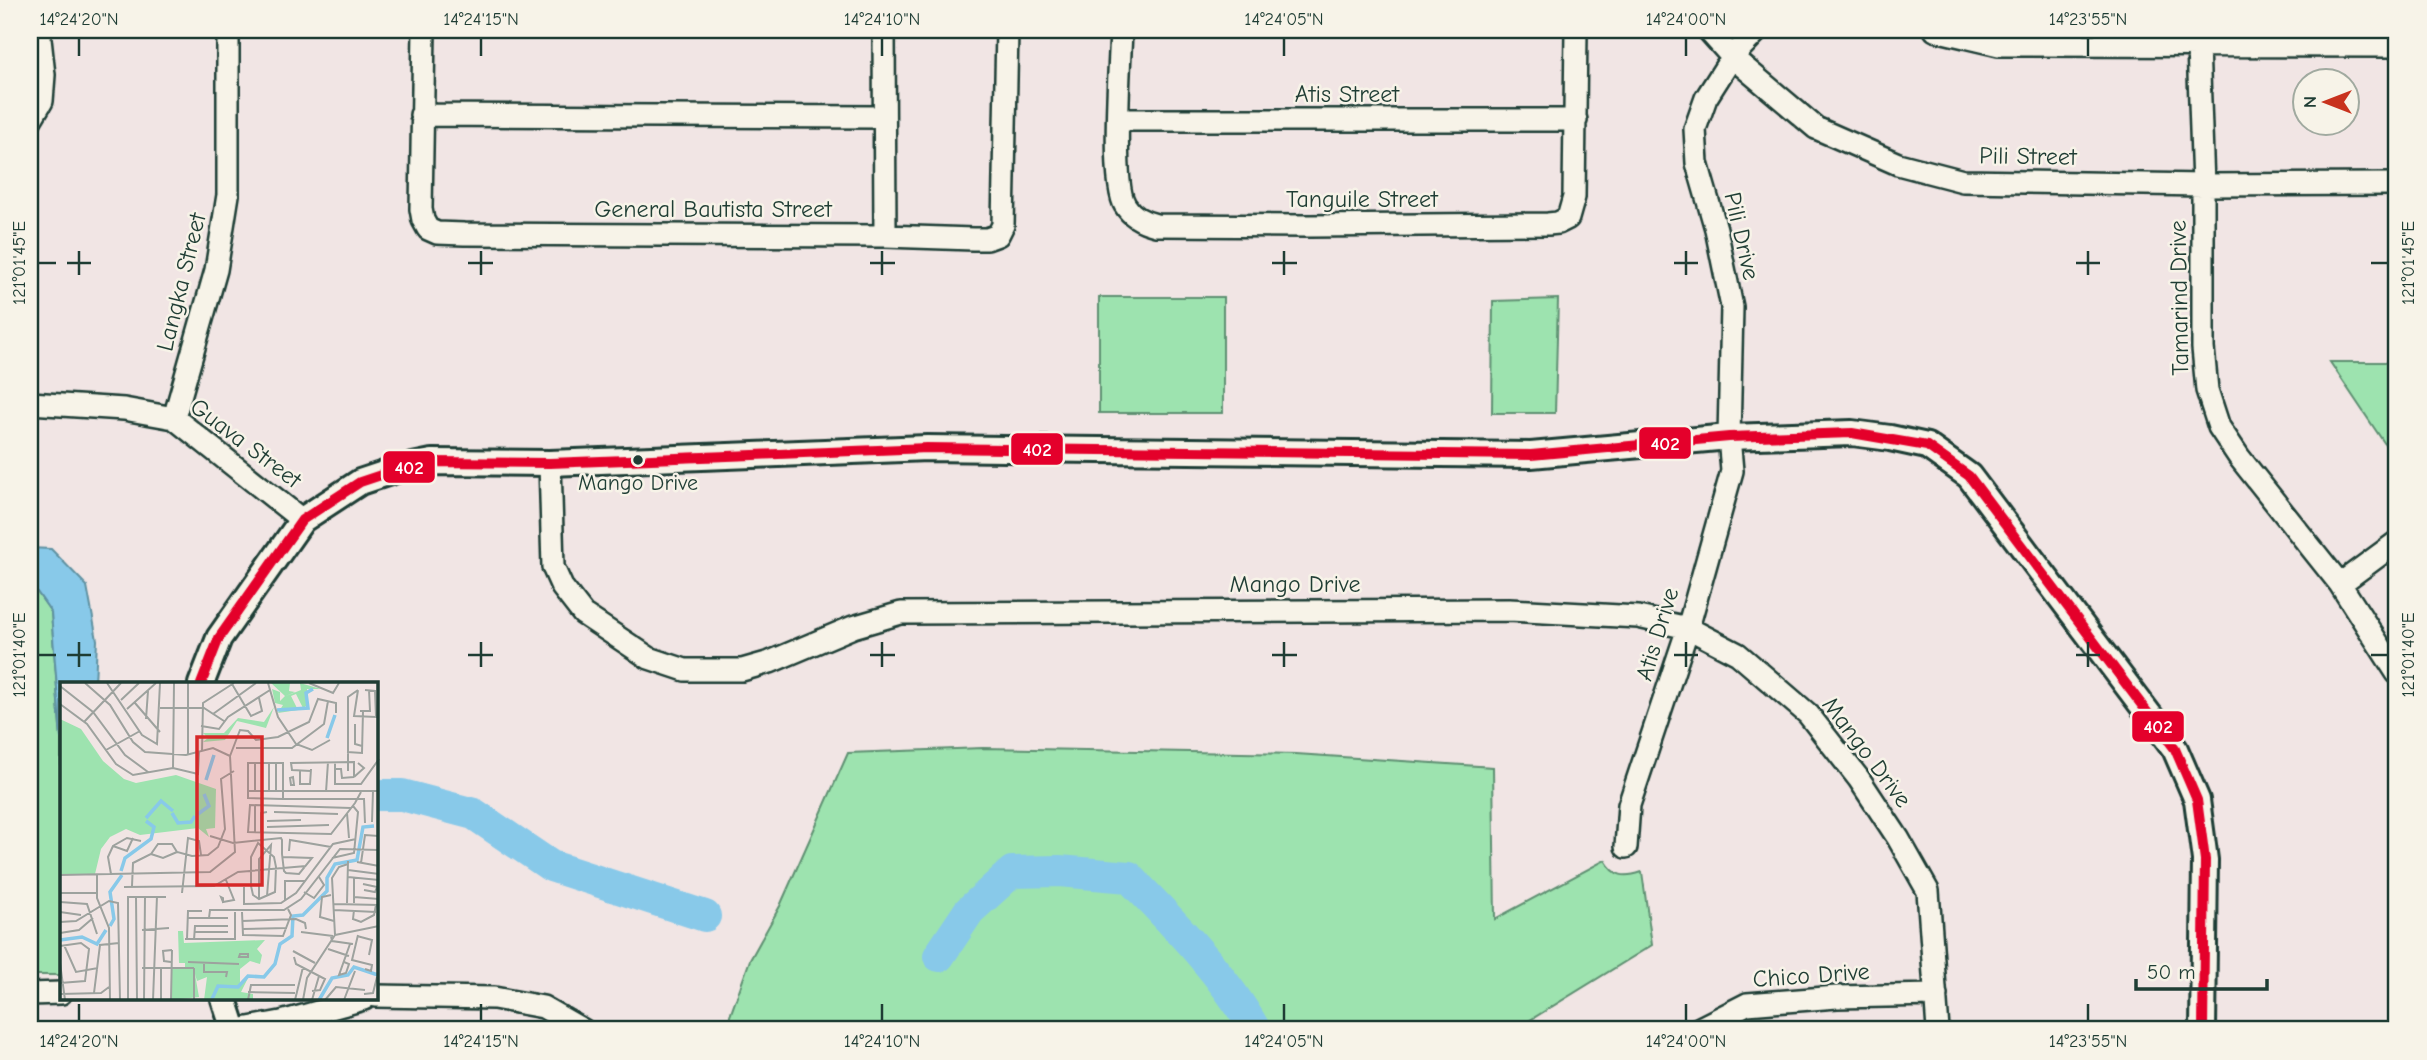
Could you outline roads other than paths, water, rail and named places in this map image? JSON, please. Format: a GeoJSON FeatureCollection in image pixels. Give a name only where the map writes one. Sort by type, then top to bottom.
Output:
{"type":"FeatureCollection","features":[{"type":"Feature","properties":{"kind":"street"},"geometry":{"type":"LineString","coordinates":[[30,121],[43,101],[44,75],[39,30]]}},
{"type":"Feature","properties":{"kind":"street","name":"Langka Street"},"geometry":{"type":"LineString","coordinates":[[174,418],[216,270],[229,195],[228,30]]}},
{"type":"Feature","properties":{"kind":"street"},"geometry":{"type":"LineString","coordinates":[[424,30],[421,115],[883,117]]}},
{"type":"Feature","properties":{"kind":"street"},"geometry":{"type":"LineString","coordinates":[[884,30],[885,236]]}},
{"type":"Feature","properties":{"kind":"street","name":"General Bautista Street"},"geometry":{"type":"LineString","coordinates":[[421,115],[421,209],[428,229],[437,233],[987,239],[998,235],[1003,225],[1007,30]]}},
{"type":"Feature","properties":{"kind":"street"},"geometry":{"type":"LineString","coordinates":[[1118,120],[1121,30]]}},
{"type":"Feature","properties":{"kind":"street"},"geometry":{"type":"LineString","coordinates":[[1576,30],[1576,120]]}},
{"type":"Feature","properties":{"kind":"street","name":"Pili Street"},"geometry":{"type":"LineString","coordinates":[[1708,30],[1731,57],[1816,128],[1898,164],[1963,181],[2203,185],[2397,184]]}},
{"type":"Feature","properties":{"kind":"street"},"geometry":{"type":"LineString","coordinates":[[1731,57],[1758,30]]}},
{"type":"Feature","properties":{"kind":"street"},"geometry":{"type":"LineString","coordinates":[[1935,30],[1998,45],[2196,38],[2397,46]]}},
{"type":"Feature","properties":{"kind":"street","name":"Tamarind Drive"},"geometry":{"type":"LineString","coordinates":[[2196,38],[2203,185],[2203,348],[2207,390],[2219,427],[2239,457],[2340,584],[2397,673]]}},
{"type":"Feature","properties":{"kind":"street","name":"Pili Drive"},"geometry":{"type":"LineString","coordinates":[[1729,437],[1732,307],[1716,229],[1696,163],[1695,130],[1706,98],[1731,57]]}},
{"type":"Feature","properties":{"kind":"street","name":"Atis Street"},"geometry":{"type":"LineString","coordinates":[[1118,120],[1576,120]]}},
{"type":"Feature","properties":{"kind":"street","name":"Tanguile Street"},"geometry":{"type":"LineString","coordinates":[[1118,120],[1120,193],[1125,206],[1134,216],[1156,225],[1559,223],[1568,218],[1574,197],[1576,120]]}},
{"type":"Feature","properties":{"kind":"street","name":"Guava Street"},"geometry":{"type":"LineString","coordinates":[[30,402],[124,409],[174,418],[302,520]]}},
{"type":"Feature","properties":{"kind":"street"},"geometry":{"type":"LineString","coordinates":[[202,682],[219,638],[302,520],[360,482],[432,462],[550,463],[927,448],[1531,455],[1729,437],[1852,433],[1890,438],[1927,446],[1969,476],[2175,749],[2197,800],[2205,860],[2203,1030]]}},
{"type":"Feature","properties":{"kind":"street","name":"Atis Drive"},"geometry":{"type":"LineString","coordinates":[[1626,847],[1629,805],[1688,628],[1732,471],[1729,437]]}},
{"type":"Feature","properties":{"kind":"street","name":"Mango Drive"},"geometry":{"type":"LineString","coordinates":[[550,463],[553,567],[562,587],[583,614],[649,658],[685,670],[742,670],[770,662],[853,627],[901,613],[1509,610],[1638,617],[1688,628],[1738,654],[1808,713],[1859,779],[1898,838],[1928,891],[1938,1030]]}},
{"type":"Feature","properties":{"kind":"street"},"geometry":{"type":"LineString","coordinates":[[2340,584],[2397,542]]}},
{"type":"Feature","properties":{"kind":"street"},"geometry":{"type":"LineString","coordinates":[[30,994],[60,993]]}},
{"type":"Feature","properties":{"kind":"street","name":"Chico Drive"},"geometry":{"type":"LineString","coordinates":[[1696,1030],[1747,1004],[1837,997],[1936,995]]}},
{"type":"Feature","properties":{"kind":"street"},"geometry":{"type":"LineString","coordinates":[[378,996],[494,998],[543,1007],[583,1030]]}},
{"type":"Feature","properties":{"kind":"street"},"geometry":{"type":"LineString","coordinates":[[224,1000],[236,1030],[281,1022],[360,1000]]}},
{"type":"Feature","properties":{"kind":"water"},"geometry":{"type":"Polygon","coordinates":[[[30,548],[51,549],[87,586],[97,640],[95,682],[60,682],[60,726],[51,612],[37,592],[30,591],[30,548]]]}},
{"type":"Feature","properties":{"kind":"waterway"},"geometry":{"type":"LineString","coordinates":[[378,795],[402,795],[474,814],[551,866],[705,916]]}},
{"type":"Feature","properties":{"kind":"waterway"},"geometry":{"type":"LineString","coordinates":[[939,956],[969,911],[1012,872],[1059,871],[1129,877],[1213,969],[1255,1030]]}},
{"type":"Feature","properties":{"kind":"place","name":"Mango Drive"},"geometry":{"type":"Point","coordinates":[638,460]}}]}
